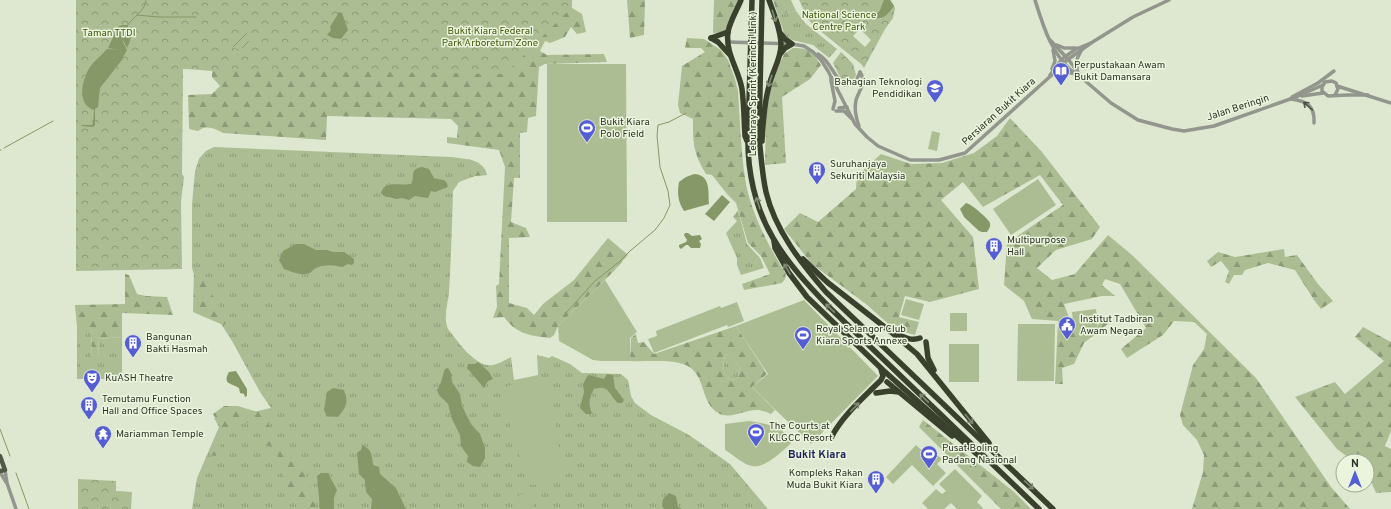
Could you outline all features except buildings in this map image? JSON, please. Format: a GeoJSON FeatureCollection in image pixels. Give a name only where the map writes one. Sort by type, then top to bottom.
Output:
{"type":"FeatureCollection","features":[{"type":"Feature","properties":{"kind":"highway"},"geometry":{"type":"LineString","coordinates":[[740,0],[728,32],[728,42],[730,55],[742,90],[745,136],[748,146]]}},
{"type":"Feature","properties":{"kind":"highway","name":"Lebuhraya Sprint (Kerinchi Link)"},"geometry":{"type":"LineString","coordinates":[[752,0],[748,146],[756,200],[773,239],[802,279],[829,307],[1039,509]]}},
{"type":"Feature","properties":{"kind":"highway","name":"Lebuhraya Sprint (Kerinchi Link)"},"geometry":{"type":"LineString","coordinates":[[762,0],[759,137],[762,170],[766,193],[773,213],[786,238],[806,270],[826,292],[1053,509]]}},
{"type":"Feature","properties":{"kind":"highway"},"geometry":{"type":"LineString","coordinates":[[769,0],[780,32],[781,53]]}},
{"type":"Feature","properties":{"kind":"highway"},"geometry":{"type":"LineString","coordinates":[[728,32],[711,38],[718,42],[730,55]]}},
{"type":"Feature","properties":{"kind":"highway"},"geometry":{"type":"LineString","coordinates":[[762,170],[762,143],[765,104],[770,80],[781,53],[785,48],[792,44],[785,39],[780,32]]}},
{"type":"Feature","properties":{"kind":"highway"},"geometry":{"type":"LineString","coordinates":[[773,239],[779,256],[789,273],[807,297],[880,367],[966,445],[1002,474]]}},
{"type":"Feature","properties":{"kind":"highway"},"geometry":{"type":"LineString","coordinates":[[794,250],[827,282],[892,332],[917,354],[1004,462]]}},
{"type":"Feature","properties":{"kind":"highway"},"geometry":{"type":"LineString","coordinates":[[892,332],[907,339],[920,338]]}},
{"type":"Feature","properties":{"kind":"highway"},"geometry":{"type":"LineString","coordinates":[[926,342],[928,358],[936,378]]}},
{"type":"Feature","properties":{"kind":"highway"},"geometry":{"type":"LineString","coordinates":[[830,438],[849,414],[881,380],[882,372],[880,367]]}},
{"type":"Feature","properties":{"kind":"highway"},"geometry":{"type":"LineString","coordinates":[[887,382],[955,438],[966,445]]}},
{"type":"Feature","properties":{"kind":"highway"},"geometry":{"type":"LineString","coordinates":[[876,393],[890,391],[899,392]]}},
{"type":"Feature","properties":{"kind":"main road"},"geometry":{"type":"LineString","coordinates":[[0,456],[2,471]]}},
{"type":"Feature","properties":{"kind":"street","name":"Jalan Beringin"},"geometry":{"type":"LineString","coordinates":[[1035,0],[1041,21],[1050,40],[1065,59],[1070,70],[1078,74],[1111,104],[1131,116],[1158,126],[1184,131],[1214,126],[1243,117],[1323,85]]}},
{"type":"Feature","properties":{"kind":"street","name":"Persiaran Bukit Kiara"},"geometry":{"type":"LineString","coordinates":[[728,42],[792,44],[804,46],[821,60],[832,77],[855,124],[867,137],[878,146],[910,160],[939,160],[965,153],[1048,78],[1065,59],[1133,17],[1170,0]]}},
{"type":"Feature","properties":{"kind":"street"},"geometry":{"type":"LineString","coordinates":[[1053,45],[1064,48],[1081,49],[1077,59],[1078,74],[1064,71],[1053,73],[1055,61],[1053,45]]}},
{"type":"Feature","properties":{"kind":"street"},"geometry":{"type":"LineString","coordinates":[[813,52],[824,58],[838,81],[845,85],[853,84],[860,72],[862,74],[863,83],[856,99],[855,110],[860,129]]}},
{"type":"Feature","properties":{"kind":"street"},"geometry":{"type":"LineString","coordinates":[[1290,99],[1318,84],[1334,71]]}},
{"type":"Feature","properties":{"kind":"street"},"geometry":{"type":"LineString","coordinates":[[832,77],[831,81],[836,109]]}},
{"type":"Feature","properties":{"kind":"street"},"geometry":{"type":"LineString","coordinates":[[1368,95],[1328,96],[1323,93],[1322,89],[1325,82],[1335,82],[1338,86],[1368,95],[1391,103]]}},
{"type":"Feature","properties":{"kind":"street"},"geometry":{"type":"LineString","coordinates":[[1334,95],[1338,91],[1338,86]]}},
{"type":"Feature","properties":{"kind":"street","name":"Jalan Beringin"},"geometry":{"type":"LineString","coordinates":[[1296,97],[1323,93]]}},
{"type":"Feature","properties":{"kind":"street"},"geometry":{"type":"LineString","coordinates":[[1290,99],[1308,104],[1314,114],[1314,123]]}},
{"type":"Feature","properties":{"kind":"street"},"geometry":{"type":"LineString","coordinates":[[836,109],[847,107]]}},
{"type":"Feature","properties":{"kind":"street"},"geometry":{"type":"LineString","coordinates":[[836,109],[846,112],[855,124]]}},
{"type":"Feature","properties":{"kind":"street"},"geometry":{"type":"LineString","coordinates":[[2,471],[16,509]]}},
{"type":"Feature","properties":{"kind":"green space"},"geometry":{"type":"Polygon","coordinates":[[[76,0],[572,0],[572,7],[505,74],[183,69],[182,174],[184,177],[181,201],[182,269],[76,271],[76,0]]]}},
{"type":"Feature","properties":{"kind":"green space"},"geometry":{"type":"Polygon","coordinates":[[[627,0],[645,0],[644,35],[630,38],[627,0]]]}},
{"type":"Feature","properties":{"kind":"green space"},"geometry":{"type":"Polygon","coordinates":[[[714,0],[738,0],[727,32],[713,33],[714,0]]]}},
{"type":"Feature","properties":{"kind":"green space"},"geometry":{"type":"Polygon","coordinates":[[[773,0],[791,0],[796,11],[778,15],[773,0]]]}},
{"type":"Feature","properties":{"kind":"green space","name":"National Science Centre Park"},"geometry":{"type":"Polygon","coordinates":[[[799,0],[885,0],[880,10],[876,13],[880,19],[889,13],[892,2],[895,8],[893,18],[885,29],[864,68],[813,25],[808,19],[799,0]],[[860,29],[853,36],[865,47],[871,40],[860,29]]]}},
{"type":"Feature","properties":{"kind":"green space","name":"Bukit Kiara Federal Park Arboretum Zone"},"geometry":{"type":"Polygon","coordinates":[[[569,6],[582,14],[586,32],[577,34],[571,27],[565,37],[550,43],[545,41],[540,51],[547,55],[604,54],[607,62],[545,64],[539,67],[536,116],[528,118],[527,132],[520,133],[520,178],[514,178],[511,222],[526,228],[530,237],[509,238],[509,303],[527,308],[534,315],[543,304],[574,280],[608,238],[628,255],[613,272],[558,326],[554,335],[550,338],[519,331],[504,317],[493,318],[497,307],[496,286],[499,284],[505,167],[499,150],[447,143],[447,137],[457,138],[458,126],[451,119],[327,116],[326,140],[223,133],[208,128],[198,131],[189,129],[188,95],[212,94],[220,86],[212,77],[212,71],[178,68],[133,59],[569,6]]]}},
{"type":"Feature","properties":{"kind":"green space"},"geometry":{"type":"Polygon","coordinates":[[[796,11],[806,24],[837,49],[829,58],[813,45],[792,40],[784,33],[778,15],[796,11]]]}},
{"type":"Feature","properties":{"kind":"green space"},"geometry":{"type":"Polygon","coordinates":[[[246,31],[249,41],[247,47],[237,49],[228,45],[246,31]]]}},
{"type":"Feature","properties":{"kind":"green space"},"geometry":{"type":"Polygon","coordinates":[[[687,38],[704,39],[721,50],[728,60],[738,91],[746,184],[757,219],[773,253],[786,274],[782,283],[744,290],[742,284],[770,274],[761,256],[748,243],[736,203],[712,175],[706,174],[698,160],[693,135],[693,119],[680,113],[678,105],[682,66],[705,52],[701,48],[685,48],[687,38]]]}},
{"type":"Feature","properties":{"kind":"green space"},"geometry":{"type":"Polygon","coordinates":[[[793,48],[807,50],[821,65],[810,79],[782,97],[786,163],[765,165],[766,119],[771,85],[784,54],[793,48]]]}},
{"type":"Feature","properties":{"kind":"green space"},"geometry":{"type":"Polygon","coordinates":[[[841,52],[853,64],[856,75],[852,82],[847,84],[842,81],[833,63],[841,52]]]}},
{"type":"Feature","properties":{"kind":"green space","name":"Bukit Kiara Polo Field"},"geometry":{"type":"Polygon","coordinates":[[[547,64],[626,64],[627,222],[547,222],[547,64]]]}},
{"type":"Feature","properties":{"kind":"green space"},"geometry":{"type":"Polygon","coordinates":[[[1010,118],[1042,152],[1100,227],[1092,239],[1056,250],[1037,268],[1052,280],[1075,274],[1108,235],[1132,255],[1256,378],[1335,493],[1350,509],[1192,509],[1203,472],[1204,455],[1197,440],[1183,425],[1180,415],[1193,365],[1204,349],[1207,334],[1194,322],[1174,321],[1163,335],[1127,358],[1121,349],[1146,328],[1120,284],[1105,279],[1102,285],[1115,296],[1102,296],[1064,304],[1074,331],[1098,329],[1098,325],[1102,319],[1109,323],[1084,343],[1074,364],[1062,368],[1063,384],[1055,384],[1058,321],[1032,319],[1024,301],[1004,285],[1007,243],[1063,205],[1040,175],[983,207],[963,182],[941,200],[973,237],[979,289],[930,302],[905,296],[899,317],[919,322],[915,335],[894,329],[866,304],[812,264],[784,229],[800,213],[818,222],[856,189],[857,176],[881,154],[911,164],[942,163],[974,153],[997,136],[1010,118]]]}},
{"type":"Feature","properties":{"kind":"green space"},"geometry":{"type":"Polygon","coordinates":[[[932,131],[940,133],[937,151],[928,149],[932,131]]]}},
{"type":"Feature","properties":{"kind":"green space"},"geometry":{"type":"Polygon","coordinates":[[[214,147],[451,157],[467,159],[478,163],[485,170],[487,175],[475,176],[459,182],[453,191],[450,280],[446,320],[448,329],[462,346],[473,358],[486,365],[493,365],[511,357],[514,380],[538,375],[537,355],[549,358],[552,356],[570,364],[582,373],[621,374],[628,380],[631,396],[635,403],[651,415],[689,435],[730,464],[768,509],[192,509],[197,478],[219,427],[214,418],[234,416],[271,408],[260,392],[232,341],[204,297],[196,281],[192,268],[192,204],[195,171],[202,155],[214,147]]]}},
{"type":"Feature","properties":{"kind":"green space"},"geometry":{"type":"Polygon","coordinates":[[[468,159],[477,162],[482,166],[487,175],[471,176],[471,169],[468,159]]]}},
{"type":"Feature","properties":{"kind":"green space"},"geometry":{"type":"Polygon","coordinates":[[[1038,179],[1056,205],[1011,235],[993,209],[1038,179]]]}},
{"type":"Feature","properties":{"kind":"green space"},"geometry":{"type":"Polygon","coordinates":[[[738,210],[747,244],[760,258],[764,268],[741,275],[737,265],[737,258],[726,233],[737,221],[733,217],[738,210]]]}},
{"type":"Feature","properties":{"kind":"green space"},"geometry":{"type":"Polygon","coordinates":[[[1284,249],[1285,257],[1297,255],[1318,284],[1333,301],[1321,309],[1295,270],[1268,263],[1245,270],[1242,275],[1234,275],[1229,284],[1225,282],[1229,271],[1221,261],[1211,267],[1207,261],[1218,252],[1235,257],[1284,249]]]}},
{"type":"Feature","properties":{"kind":"green space"},"geometry":{"type":"Polygon","coordinates":[[[194,270],[198,270],[207,282],[208,291],[216,299],[226,323],[223,325],[193,312],[194,270]]]}},
{"type":"Feature","properties":{"kind":"green space"},"geometry":{"type":"Polygon","coordinates":[[[125,274],[129,275],[137,294],[167,297],[173,315],[122,313],[122,337],[99,339],[98,357],[91,357],[92,327],[77,327],[75,305],[125,304],[125,274]]]}},
{"type":"Feature","properties":{"kind":"green space"},"geometry":{"type":"Polygon","coordinates":[[[419,276],[423,276],[432,284],[427,292],[423,291],[417,285],[416,279],[419,276]]]}},
{"type":"Feature","properties":{"kind":"green space"},"geometry":{"type":"Polygon","coordinates":[[[605,280],[637,332],[630,338],[630,361],[593,360],[559,341],[558,326],[605,280]]]}},
{"type":"Feature","properties":{"kind":"green space"},"geometry":{"type":"Polygon","coordinates":[[[906,299],[924,304],[919,320],[901,315],[906,299]]]}},
{"type":"Feature","properties":{"kind":"green space","name":"Royal Selangor Club Kiara Sports Annexe"},"geometry":{"type":"Polygon","coordinates":[[[804,300],[878,376],[811,444],[752,387],[768,374],[736,326],[804,300]]]}},
{"type":"Feature","properties":{"kind":"green space"},"geometry":{"type":"Polygon","coordinates":[[[737,302],[744,321],[728,327],[727,325],[654,353],[648,339],[657,336],[656,331],[720,306],[721,308],[737,302]]]}},
{"type":"Feature","properties":{"kind":"green space"},"geometry":{"type":"Polygon","coordinates":[[[1096,309],[1098,329],[1074,331],[1072,312],[1096,309]]]}},
{"type":"Feature","properties":{"kind":"green space"},"geometry":{"type":"Polygon","coordinates":[[[950,313],[967,313],[967,331],[950,331],[950,313]]]}},
{"type":"Feature","properties":{"kind":"green space"},"geometry":{"type":"Polygon","coordinates":[[[1018,324],[1055,324],[1054,381],[1017,381],[1018,324]]]}},
{"type":"Feature","properties":{"kind":"green space"},"geometry":{"type":"Polygon","coordinates":[[[92,326],[91,357],[98,357],[99,339],[122,337],[122,379],[77,379],[77,327],[92,326]]]}},
{"type":"Feature","properties":{"kind":"green space"},"geometry":{"type":"Polygon","coordinates":[[[736,326],[767,374],[752,387],[775,410],[771,414],[754,410],[734,415],[720,414],[708,403],[700,380],[691,368],[677,362],[630,361],[631,338],[636,334],[638,343],[644,342],[654,354],[736,326]],[[729,353],[725,356],[724,371],[729,379],[734,380],[739,377],[738,372],[741,368],[735,361],[730,360],[729,353]]]}},
{"type":"Feature","properties":{"kind":"green space"},"geometry":{"type":"Polygon","coordinates":[[[1363,327],[1391,342],[1391,431],[1385,446],[1391,449],[1391,492],[1376,493],[1375,491],[1375,453],[1342,453],[1337,449],[1295,397],[1335,382],[1345,394],[1384,361],[1355,337],[1363,327]]]}},
{"type":"Feature","properties":{"kind":"green space"},"geometry":{"type":"Polygon","coordinates":[[[949,344],[979,344],[979,382],[949,382],[949,344]]]}},
{"type":"Feature","properties":{"kind":"green space"},"geometry":{"type":"Polygon","coordinates":[[[729,353],[741,368],[738,372],[739,377],[734,380],[729,379],[725,374],[724,369],[725,356],[729,353]]]}},
{"type":"Feature","properties":{"kind":"green space"},"geometry":{"type":"Polygon","coordinates":[[[535,377],[545,377],[553,394],[557,443],[568,473],[558,479],[548,482],[526,485],[525,473],[507,415],[504,394],[508,386],[535,377]]]}},
{"type":"Feature","properties":{"kind":"green space"},"geometry":{"type":"Polygon","coordinates":[[[224,406],[238,406],[271,416],[268,424],[281,448],[295,449],[310,485],[317,509],[298,509],[281,473],[277,449],[267,445],[260,430],[248,423],[238,421],[229,426],[216,456],[210,455],[221,428],[213,414],[224,406]]]}},
{"type":"Feature","properties":{"kind":"green space"},"geometry":{"type":"Polygon","coordinates":[[[923,420],[1013,491],[1031,509],[1001,509],[919,427],[923,420]]]}},
{"type":"Feature","properties":{"kind":"green space","name":"The Courts at KLGCC Resort"},"geometry":{"type":"Polygon","coordinates":[[[749,421],[774,426],[784,432],[791,443],[773,459],[762,465],[752,466],[745,464],[725,450],[725,424],[749,421]]]}},
{"type":"Feature","properties":{"kind":"green space","name":"Pusat Boling Padang Nasional"},"geometry":{"type":"Polygon","coordinates":[[[916,445],[930,458],[935,453],[942,459],[937,464],[946,473],[933,486],[912,465],[893,484],[886,477],[916,445]]]}},
{"type":"Feature","properties":{"kind":"green space"},"geometry":{"type":"Polygon","coordinates":[[[955,469],[982,496],[977,502],[983,508],[957,509],[951,503],[944,509],[928,509],[922,503],[936,489],[942,494],[946,491],[939,484],[955,469]]]}},
{"type":"Feature","properties":{"kind":"green space"},"geometry":{"type":"Polygon","coordinates":[[[78,479],[116,481],[116,491],[132,492],[131,509],[78,509],[78,479]]]}},
{"type":"Feature","properties":{"kind":"green space"},"geometry":{"type":"Polygon","coordinates":[[[519,494],[535,496],[533,509],[517,509],[519,494]]]}},
{"type":"Feature","properties":{"kind":"shaded area"},"geometry":{"type":"Polygon","coordinates":[[[884,0],[890,0],[894,6],[884,17],[876,18],[875,15],[880,10],[884,0]]]}},
{"type":"Feature","properties":{"kind":"shaded area"},"geometry":{"type":"Polygon","coordinates":[[[339,12],[342,13],[348,30],[341,39],[333,38],[327,35],[331,30],[330,27],[339,12]]]}},
{"type":"Feature","properties":{"kind":"shaded area"},"geometry":{"type":"Polygon","coordinates":[[[127,25],[131,34],[127,48],[122,40],[127,50],[121,61],[100,88],[98,107],[95,109],[95,125],[93,127],[81,126],[93,124],[94,110],[88,107],[82,91],[87,72],[94,62],[107,49],[118,50],[108,48],[118,27],[127,25]]]}},
{"type":"Feature","properties":{"kind":"shaded area"},"geometry":{"type":"Polygon","coordinates":[[[422,167],[429,169],[434,178],[445,181],[448,187],[435,192],[431,191],[428,198],[415,196],[409,200],[386,197],[381,193],[386,186],[389,185],[411,184],[415,170],[422,167]]]}},
{"type":"Feature","properties":{"kind":"shaded area"},"geometry":{"type":"Polygon","coordinates":[[[694,174],[703,177],[708,184],[709,204],[684,211],[678,197],[679,182],[694,174]]]}},
{"type":"Feature","properties":{"kind":"shaded area"},"geometry":{"type":"Polygon","coordinates":[[[722,195],[730,202],[714,221],[705,214],[722,195]]]}},
{"type":"Feature","properties":{"kind":"shaded area"},"geometry":{"type":"Polygon","coordinates":[[[966,203],[975,208],[989,221],[990,225],[987,232],[979,231],[964,217],[960,209],[966,203]]]}},
{"type":"Feature","properties":{"kind":"shaded area"},"geometry":{"type":"Polygon","coordinates":[[[685,233],[692,236],[700,235],[702,239],[699,241],[701,244],[700,248],[691,248],[688,245],[681,249],[679,247],[679,245],[687,240],[684,235],[685,233]]]}},
{"type":"Feature","properties":{"kind":"shaded area"},"geometry":{"type":"Polygon","coordinates":[[[296,244],[304,244],[316,250],[344,252],[354,259],[354,263],[352,265],[348,264],[342,267],[325,265],[316,268],[308,274],[291,272],[284,269],[279,260],[283,251],[296,244]]]}},
{"type":"Feature","properties":{"kind":"shaded area"},"geometry":{"type":"Polygon","coordinates":[[[478,362],[489,372],[493,379],[488,381],[484,388],[467,368],[468,364],[475,364],[478,362]]]}},
{"type":"Feature","properties":{"kind":"shaded area"},"geometry":{"type":"Polygon","coordinates":[[[448,368],[451,373],[452,382],[460,394],[462,406],[471,424],[480,434],[485,448],[485,458],[480,467],[473,466],[467,462],[468,456],[461,446],[460,435],[452,419],[448,404],[439,395],[437,390],[445,369],[448,368]]]}},
{"type":"Feature","properties":{"kind":"shaded area"},"geometry":{"type":"Polygon","coordinates":[[[236,371],[247,389],[247,396],[245,397],[244,394],[240,393],[239,388],[228,383],[226,379],[229,372],[236,371]]]}},
{"type":"Feature","properties":{"kind":"shaded area"},"geometry":{"type":"Polygon","coordinates":[[[607,374],[613,375],[615,388],[624,400],[622,403],[618,403],[604,388],[594,389],[590,401],[592,413],[586,414],[580,408],[584,392],[583,384],[588,375],[604,379],[607,374]]]}},
{"type":"Feature","properties":{"kind":"shaded area"},"geometry":{"type":"Polygon","coordinates":[[[333,388],[344,390],[346,398],[346,405],[338,417],[327,416],[324,410],[327,392],[333,388]]]}},
{"type":"Feature","properties":{"kind":"shaded area"},"geometry":{"type":"Polygon","coordinates":[[[362,445],[370,451],[373,465],[379,467],[380,474],[396,488],[406,509],[371,509],[372,499],[366,492],[365,480],[359,474],[357,453],[361,450],[362,445]]]}},
{"type":"Feature","properties":{"kind":"shaded area"},"geometry":{"type":"Polygon","coordinates":[[[321,473],[328,473],[337,490],[334,498],[334,509],[320,509],[317,476],[321,473]]]}},
{"type":"Feature","properties":{"kind":"shaded area"},"geometry":{"type":"Polygon","coordinates":[[[669,493],[676,496],[678,507],[682,509],[664,509],[662,506],[663,499],[669,493]]]}},
{"type":"Feature","properties":{"kind":"waterway"},"geometry":{"type":"LineString","coordinates":[[127,26],[142,10],[146,0]]}},
{"type":"Feature","properties":{"kind":"waterway"},"geometry":{"type":"LineString","coordinates":[[137,15],[158,17],[196,17]]}},
{"type":"Feature","properties":{"kind":"waterway"},"geometry":{"type":"LineString","coordinates":[[565,314],[595,281],[655,230],[664,218],[670,205],[668,191],[660,167],[657,136],[658,125],[669,122],[686,113]]}},
{"type":"Feature","properties":{"kind":"waterway"},"geometry":{"type":"LineString","coordinates":[[4,148],[53,121]]}},
{"type":"Feature","properties":{"kind":"waterway"},"geometry":{"type":"LineString","coordinates":[[0,429],[10,456]]}},
{"type":"Feature","properties":{"kind":"waterway"},"geometry":{"type":"LineString","coordinates":[[16,473],[29,509]]}},
{"type":"Feature","properties":{"kind":"place","name":"Perpustakaan Awam Bukit Damansara"},"geometry":{"type":"Point","coordinates":[1061,86]}},
{"type":"Feature","properties":{"kind":"place","name":"Bahagian Teknologi Pendidikan"},"geometry":{"type":"Point","coordinates":[935,103]}},
{"type":"Feature","properties":{"kind":"place","name":"Bukit Kiara Polo Field"},"geometry":{"type":"Point","coordinates":[587,143]}},
{"type":"Feature","properties":{"kind":"place","name":"Suruhanjaya Sekuriti Malaysia"},"geometry":{"type":"Point","coordinates":[817,185]}},
{"type":"Feature","properties":{"kind":"place","name":"Multipurpose Hall"},"geometry":{"type":"Point","coordinates":[994,261]}},
{"type":"Feature","properties":{"kind":"place","name":"Institut Tadbiran Awam Negara"},"geometry":{"type":"Point","coordinates":[1067,340]}},
{"type":"Feature","properties":{"kind":"place","name":"Royal Selangor Club Kiara Sports Annexe"},"geometry":{"type":"Point","coordinates":[803,350]}},
{"type":"Feature","properties":{"kind":"place","name":"Bangunan Bakti Hasmah"},"geometry":{"type":"Point","coordinates":[133,358]}},
{"type":"Feature","properties":{"kind":"place","name":"KuASH Theatre"},"geometry":{"type":"Point","coordinates":[92,393]}},
{"type":"Feature","properties":{"kind":"place","name":"Temutamu Function Hall and Office Spaces"},"geometry":{"type":"Point","coordinates":[89,420]}},
{"type":"Feature","properties":{"kind":"place","name":"The Courts at KLGCC Resort"},"geometry":{"type":"Point","coordinates":[756,447]}},
{"type":"Feature","properties":{"kind":"place","name":"Mariamman Temple"},"geometry":{"type":"Point","coordinates":[103,449]}},
{"type":"Feature","properties":{"kind":"place","name":"Pusat Boling Padang Nasional"},"geometry":{"type":"Point","coordinates":[929,469]}},
{"type":"Feature","properties":{"kind":"place","name":"Kompleks Rakan Muda Bukit Kiara"},"geometry":{"type":"Point","coordinates":[876,494]}},
{"type":"Feature","properties":{"kind":"district","name":"Bukit Kiara"},"geometry":{"type":"Point","coordinates":[817,455]}},
{"type":"Feature","properties":{"kind":"park label","name":"Taman TTDI"},"geometry":{"type":"Point","coordinates":[109,33]}}]}
